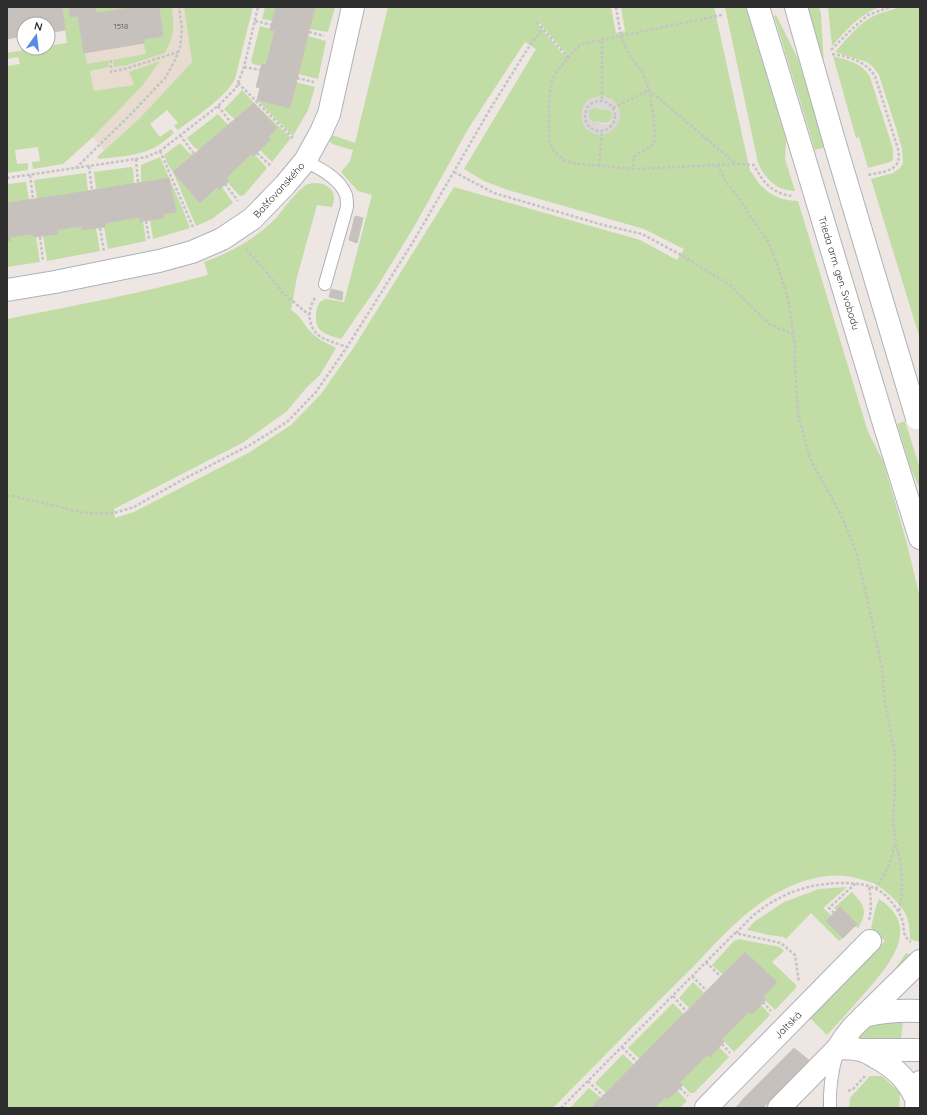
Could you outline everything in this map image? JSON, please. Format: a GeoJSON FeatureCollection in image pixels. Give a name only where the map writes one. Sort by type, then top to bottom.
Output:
{"type":"FeatureCollection","features":[{"type":"Feature","properties":{"kind":"street","name":"Bašťovanského"},"geometry":{"type":"LineString","coordinates":[[7,290],[159,261],[192,252],[222,239],[252,219],[285,186],[305,161],[321,132],[329,114],[353,7]]}},
{"type":"Feature","properties":{"kind":"street","name":"Trieda arm. gen. Svobodu"},"geometry":{"type":"LineString","coordinates":[[758,7],[920,538]]}},
{"type":"Feature","properties":{"kind":"street"},"geometry":{"type":"LineString","coordinates":[[796,7],[835,144],[919,422]]}},
{"type":"Feature","properties":{"kind":"street","name":"Jaltská"},"geometry":{"type":"LineString","coordinates":[[699,1104],[870,941]]}},
{"type":"Feature","properties":{"kind":"street"},"geometry":{"type":"LineString","coordinates":[[779,1108],[838,1048],[845,1037],[916,953]]}},
{"type":"Feature","properties":{"kind":"street"},"geometry":{"type":"LineString","coordinates":[[864,1016],[886,1011],[920,1011]]}},
{"type":"Feature","properties":{"kind":"street"},"geometry":{"type":"LineString","coordinates":[[838,1048],[861,1050],[920,1050]]}},
{"type":"Feature","properties":{"kind":"street"},"geometry":{"type":"LineString","coordinates":[[861,1050],[883,1061],[900,1074],[918,1097]]}},
{"type":"Feature","properties":{"kind":"lane"},"geometry":{"type":"LineString","coordinates":[[305,161],[327,172],[342,188],[346,195],[347,207],[325,284]]}},
{"type":"Feature","properties":{"kind":"lane"},"geometry":{"type":"LineString","coordinates":[[830,1108],[829,1096],[831,1077],[838,1048]]}},
{"type":"Feature","properties":{"kind":"path"},"geometry":{"type":"LineString","coordinates":[[76,168],[166,77],[178,51],[182,29],[179,7]]}},
{"type":"Feature","properties":{"kind":"path"},"geometry":{"type":"LineString","coordinates":[[7,178],[136,159],[146,157],[160,151],[218,106],[236,88],[244,67],[258,7]]}},
{"type":"Feature","properties":{"kind":"path"},"geometry":{"type":"LineString","coordinates":[[616,7],[621,37],[629,54],[643,73],[649,90],[653,113],[653,144],[639,152],[634,159],[633,164],[635,169]]}},
{"type":"Feature","properties":{"kind":"path"},"geometry":{"type":"LineString","coordinates":[[890,7],[868,15],[828,54],[864,63],[876,76],[898,149]]}},
{"type":"Feature","properties":{"kind":"path"},"geometry":{"type":"LineString","coordinates":[[722,15],[580,45],[555,74],[552,81],[549,98],[549,141],[553,149],[565,162],[580,164],[635,169],[737,164],[754,165]]}},
{"type":"Feature","properties":{"kind":"path"},"geometry":{"type":"LineString","coordinates":[[255,21],[272,25]]}},
{"type":"Feature","properties":{"kind":"path"},"geometry":{"type":"LineString","coordinates":[[537,22],[568,58]]}},
{"type":"Feature","properties":{"kind":"path"},"geometry":{"type":"LineString","coordinates":[[7,495],[84,513],[114,513],[134,507],[250,445],[287,422],[316,392],[347,347],[413,242],[492,106],[530,45],[543,29]]}},
{"type":"Feature","properties":{"kind":"path"},"geometry":{"type":"LineString","coordinates":[[309,32],[331,38]]}},
{"type":"Feature","properties":{"kind":"path"},"geometry":{"type":"LineString","coordinates":[[602,41],[602,101]]}},
{"type":"Feature","properties":{"kind":"path"},"geometry":{"type":"LineString","coordinates":[[111,60],[111,72],[128,68],[178,51]]}},
{"type":"Feature","properties":{"kind":"path"},"geometry":{"type":"LineString","coordinates":[[244,67],[261,70]]}},
{"type":"Feature","properties":{"kind":"path"},"geometry":{"type":"LineString","coordinates":[[297,78],[316,83]]}},
{"type":"Feature","properties":{"kind":"path"},"geometry":{"type":"LineString","coordinates":[[238,83],[293,140]]}},
{"type":"Feature","properties":{"kind":"path"},"geometry":{"type":"LineString","coordinates":[[613,108],[649,90]]}},
{"type":"Feature","properties":{"kind":"path"},"geometry":{"type":"LineString","coordinates":[[649,90],[737,164]]}},
{"type":"Feature","properties":{"kind":"path"},"geometry":{"type":"LineString","coordinates":[[605,101],[613,108],[615,117],[613,124],[602,131],[595,130],[590,127],[586,121],[585,114],[587,108],[592,103],[605,101]]}},
{"type":"Feature","properties":{"kind":"path"},"geometry":{"type":"LineString","coordinates":[[218,106],[231,123]]}},
{"type":"Feature","properties":{"kind":"path"},"geometry":{"type":"LineString","coordinates":[[599,166],[602,131]]}},
{"type":"Feature","properties":{"kind":"path"},"geometry":{"type":"LineString","coordinates":[[180,135],[194,154]]}},
{"type":"Feature","properties":{"kind":"path"},"geometry":{"type":"LineString","coordinates":[[160,151],[192,227]]}},
{"type":"Feature","properties":{"kind":"path"},"geometry":{"type":"LineString","coordinates":[[257,153],[270,165]]}},
{"type":"Feature","properties":{"kind":"path"},"geometry":{"type":"LineString","coordinates":[[136,159],[138,183]]}},
{"type":"Feature","properties":{"kind":"path"},"geometry":{"type":"LineString","coordinates":[[717,165],[726,182],[739,198],[768,243],[778,267],[788,298],[795,345],[798,414],[803,437],[810,457],[843,519],[856,552],[866,593],[880,661],[885,703],[895,754],[893,822],[902,880],[899,912]]}},
{"type":"Feature","properties":{"kind":"path"},"geometry":{"type":"LineString","coordinates":[[89,166],[92,190]]}},
{"type":"Feature","properties":{"kind":"path"},"geometry":{"type":"LineString","coordinates":[[454,172],[494,193],[642,234],[681,255],[730,285],[769,324],[793,334]]}},
{"type":"Feature","properties":{"kind":"path"},"geometry":{"type":"LineString","coordinates":[[30,175],[33,199]]}},
{"type":"Feature","properties":{"kind":"path"},"geometry":{"type":"LineString","coordinates":[[225,184],[240,203]]}},
{"type":"Feature","properties":{"kind":"path"},"geometry":{"type":"LineString","coordinates":[[146,221],[148,235]]}},
{"type":"Feature","properties":{"kind":"path"},"geometry":{"type":"LineString","coordinates":[[100,228],[104,254]]}},
{"type":"Feature","properties":{"kind":"path"},"geometry":{"type":"LineString","coordinates":[[231,234],[250,252],[283,293],[309,315]]}},
{"type":"Feature","properties":{"kind":"path"},"geometry":{"type":"LineString","coordinates":[[40,237],[44,266]]}},
{"type":"Feature","properties":{"kind":"path"},"geometry":{"type":"LineString","coordinates":[[325,284],[313,300],[309,315],[312,326],[317,334],[347,347]]}},
{"type":"Feature","properties":{"kind":"path"},"geometry":{"type":"LineString","coordinates":[[876,888],[888,867],[896,844]]}},
{"type":"Feature","properties":{"kind":"path"},"geometry":{"type":"LineString","coordinates":[[561,1108],[735,933],[756,914],[780,897],[804,887],[829,883],[856,883],[876,888],[885,895],[899,912],[905,935],[916,953]]}},
{"type":"Feature","properties":{"kind":"path"},"geometry":{"type":"LineString","coordinates":[[834,913],[829,908],[856,883]]}},
{"type":"Feature","properties":{"kind":"path"},"geometry":{"type":"LineString","coordinates":[[735,933],[781,943],[795,955],[799,984]]}},
{"type":"Feature","properties":{"kind":"path"},"geometry":{"type":"LineString","coordinates":[[706,962],[720,977]]}},
{"type":"Feature","properties":{"kind":"path"},"geometry":{"type":"LineString","coordinates":[[692,976],[707,991]]}},
{"type":"Feature","properties":{"kind":"path"},"geometry":{"type":"LineString","coordinates":[[673,996],[686,1012]]}},
{"type":"Feature","properties":{"kind":"path"},"geometry":{"type":"LineString","coordinates":[[763,1002],[776,1015]]}},
{"type":"Feature","properties":{"kind":"path"},"geometry":{"type":"LineString","coordinates":[[622,1047],[637,1062]]}},
{"type":"Feature","properties":{"kind":"path"},"geometry":{"type":"LineString","coordinates":[[588,1081],[604,1096]]}},
{"type":"Feature","properties":{"kind":"path"},"geometry":{"type":"LineString","coordinates":[[680,1088],[699,1104]]}},
{"type":"Feature","properties":{"kind":"shaded area"},"geometry":{"type":"Polygon","coordinates":[[[69,7],[184,7],[192,62],[140,118],[104,151],[93,137],[86,114],[69,7]]]}},
{"type":"Feature","properties":{"kind":"shaded area"},"geometry":{"type":"Polygon","coordinates":[[[601,96],[612,99],[616,103],[619,109],[619,122],[610,132],[599,135],[588,130],[584,126],[581,115],[582,109],[589,99],[601,96]],[[595,107],[589,110],[589,117],[592,121],[599,121],[604,124],[609,123],[612,120],[613,117],[611,111],[605,109],[602,110],[595,107]]]}},
{"type":"Feature","properties":{"kind":"green space"},"geometry":{"type":"Polygon","coordinates":[[[62,7],[69,7],[70,17],[78,16],[87,64],[109,60],[109,67],[90,71],[94,91],[134,85],[129,72],[160,61],[142,86],[93,137],[63,164],[33,169],[32,162],[40,161],[38,147],[15,150],[17,164],[28,163],[28,170],[7,173],[7,66],[20,64],[18,57],[7,59],[7,53],[16,51],[16,56],[56,56],[56,45],[67,43],[62,7]]]}},
{"type":"Feature","properties":{"kind":"green space"},"geometry":{"type":"Polygon","coordinates":[[[95,7],[135,7],[96,13],[95,7]]]}},
{"type":"Feature","properties":{"kind":"green space"},"geometry":{"type":"Polygon","coordinates":[[[159,7],[172,7],[173,30],[171,41],[165,53],[127,65],[114,67],[113,60],[146,54],[143,39],[163,36],[159,7]]]}},
{"type":"Feature","properties":{"kind":"green space"},"geometry":{"type":"Polygon","coordinates":[[[184,7],[253,7],[235,79],[217,100],[178,130],[174,126],[178,123],[167,110],[150,124],[160,137],[171,129],[174,133],[154,148],[120,157],[99,159],[97,157],[140,118],[192,62],[184,7]]]}},
{"type":"Feature","properties":{"kind":"green space"},"geometry":{"type":"Polygon","coordinates":[[[265,7],[276,7],[273,21],[262,19],[265,7]]]}},
{"type":"Feature","properties":{"kind":"green space"},"geometry":{"type":"Polygon","coordinates":[[[315,7],[335,7],[328,32],[309,29],[315,7]]]}},
{"type":"Feature","properties":{"kind":"green space"},"geometry":{"type":"Polygon","coordinates":[[[388,7],[611,7],[616,33],[625,31],[621,7],[714,7],[750,171],[762,187],[771,194],[786,200],[798,201],[868,432],[883,461],[906,540],[920,598],[920,942],[910,939],[907,919],[900,905],[885,891],[873,883],[848,876],[835,876],[811,879],[787,888],[765,900],[736,923],[553,1108],[7,1108],[7,319],[133,293],[208,275],[204,262],[224,254],[253,238],[277,217],[303,187],[310,184],[319,183],[328,186],[331,189],[334,199],[332,207],[317,205],[297,277],[291,310],[299,317],[310,331],[322,341],[336,348],[320,375],[307,387],[287,411],[244,442],[114,509],[115,518],[134,512],[250,452],[291,425],[321,394],[354,347],[454,187],[640,240],[677,260],[684,249],[644,229],[508,190],[484,181],[464,169],[536,49],[525,42],[468,129],[414,227],[377,287],[341,339],[333,337],[322,332],[318,327],[316,320],[317,308],[320,302],[325,299],[344,302],[372,195],[358,191],[341,172],[350,161],[353,150],[332,144],[330,141],[332,136],[335,136],[355,143],[388,7]],[[538,21],[537,23],[564,56],[566,54],[538,21]],[[601,96],[588,100],[583,108],[582,119],[585,127],[591,132],[605,134],[619,109],[612,100],[601,96]]]}},
{"type":"Feature","properties":{"kind":"green space"},"geometry":{"type":"Polygon","coordinates":[[[725,7],[746,7],[786,139],[785,159],[795,191],[783,189],[772,183],[764,174],[758,163],[725,7]]]}},
{"type":"Feature","properties":{"kind":"green space"},"geometry":{"type":"Polygon","coordinates":[[[807,7],[819,7],[821,14],[824,67],[807,7]]]}},
{"type":"Feature","properties":{"kind":"green space"},"geometry":{"type":"Polygon","coordinates":[[[828,7],[880,7],[865,14],[832,46],[828,7]]]}},
{"type":"Feature","properties":{"kind":"green space"},"geometry":{"type":"Polygon","coordinates":[[[900,7],[920,7],[920,339],[871,179],[893,173],[900,168],[903,163],[902,149],[897,131],[879,75],[873,67],[867,62],[835,52],[854,31],[867,20],[900,7]]]}},
{"type":"Feature","properties":{"kind":"green space"},"geometry":{"type":"Polygon","coordinates":[[[776,15],[798,59],[825,147],[815,150],[774,16],[776,15]]]}},
{"type":"Feature","properties":{"kind":"green space"},"geometry":{"type":"Polygon","coordinates":[[[260,26],[275,31],[266,65],[262,64],[262,66],[253,64],[251,61],[260,26]]]}},
{"type":"Feature","properties":{"kind":"green space"},"geometry":{"type":"Polygon","coordinates":[[[308,36],[326,41],[318,79],[298,74],[308,36]]]}},
{"type":"Feature","properties":{"kind":"green space"},"geometry":{"type":"Polygon","coordinates":[[[833,56],[859,65],[870,77],[893,149],[893,160],[890,162],[868,168],[859,137],[856,138],[833,56]]]}},
{"type":"Feature","properties":{"kind":"green space"},"geometry":{"type":"Polygon","coordinates":[[[296,82],[315,87],[308,110],[293,136],[257,100],[290,108],[296,82]]]}},
{"type":"Feature","properties":{"kind":"green space"},"geometry":{"type":"Polygon","coordinates":[[[242,90],[291,138],[272,162],[260,150],[270,139],[235,119],[224,109],[242,90]]]}},
{"type":"Feature","properties":{"kind":"green space"},"geometry":{"type":"Polygon","coordinates":[[[595,107],[609,110],[613,116],[611,120],[605,123],[598,121],[592,122],[589,116],[589,110],[595,107]]]}},
{"type":"Feature","properties":{"kind":"green space"},"geometry":{"type":"Polygon","coordinates":[[[218,114],[229,125],[199,150],[194,147],[187,138],[218,114]]]}},
{"type":"Feature","properties":{"kind":"green space"},"geometry":{"type":"Polygon","coordinates":[[[180,143],[189,153],[193,155],[173,172],[164,155],[180,143]]]}},
{"type":"Feature","properties":{"kind":"green space"},"geometry":{"type":"Polygon","coordinates":[[[251,154],[254,156],[255,155],[267,168],[244,195],[240,196],[227,182],[229,180],[226,178],[251,154]]]}},
{"type":"Feature","properties":{"kind":"green space"},"geometry":{"type":"Polygon","coordinates":[[[160,157],[183,210],[190,228],[153,239],[150,220],[163,218],[163,214],[176,212],[169,178],[141,182],[141,165],[160,157]]]}},
{"type":"Feature","properties":{"kind":"green space"},"geometry":{"type":"Polygon","coordinates":[[[133,168],[134,184],[96,189],[94,172],[133,168]]]}},
{"type":"Feature","properties":{"kind":"green space"},"geometry":{"type":"Polygon","coordinates":[[[173,172],[200,203],[217,187],[219,190],[222,187],[233,203],[212,219],[196,226],[173,172]]]}},
{"type":"Feature","properties":{"kind":"green space"},"geometry":{"type":"Polygon","coordinates":[[[86,173],[88,191],[37,199],[34,180],[86,173]]]}},
{"type":"Feature","properties":{"kind":"green space"},"geometry":{"type":"Polygon","coordinates":[[[26,182],[29,200],[7,203],[7,184],[26,182]]]}},
{"type":"Feature","properties":{"kind":"green space"},"geometry":{"type":"Polygon","coordinates":[[[140,217],[140,221],[143,221],[146,241],[108,249],[104,227],[105,223],[140,217]]]}},
{"type":"Feature","properties":{"kind":"green space"},"geometry":{"type":"Polygon","coordinates":[[[82,226],[83,230],[96,228],[100,251],[47,261],[43,236],[57,234],[57,230],[82,226]]]}},
{"type":"Feature","properties":{"kind":"green space"},"geometry":{"type":"Polygon","coordinates":[[[33,234],[34,237],[36,237],[40,262],[7,267],[7,242],[10,237],[33,234]]]}},
{"type":"Feature","properties":{"kind":"green space"},"geometry":{"type":"Polygon","coordinates":[[[905,421],[920,469],[920,489],[911,469],[897,424],[905,421]]]}},
{"type":"Feature","properties":{"kind":"green space"},"geometry":{"type":"Polygon","coordinates":[[[846,888],[823,908],[832,916],[826,921],[843,938],[839,941],[811,913],[786,939],[783,937],[747,930],[754,922],[784,902],[819,889],[846,888]]]}},
{"type":"Feature","properties":{"kind":"green space"},"geometry":{"type":"Polygon","coordinates":[[[852,892],[860,901],[864,909],[863,917],[858,928],[834,908],[852,892]]]}},
{"type":"Feature","properties":{"kind":"green space"},"geometry":{"type":"Polygon","coordinates":[[[879,899],[892,910],[899,922],[900,935],[897,948],[882,973],[827,1035],[810,1018],[885,941],[871,928],[879,899]]]}},
{"type":"Feature","properties":{"kind":"green space"},"geometry":{"type":"Polygon","coordinates":[[[739,939],[780,947],[784,951],[772,962],[797,986],[775,1010],[763,997],[777,982],[745,952],[723,975],[712,965],[734,941],[739,939]]]}},
{"type":"Feature","properties":{"kind":"green space"},"geometry":{"type":"Polygon","coordinates":[[[906,953],[913,956],[880,986],[893,972],[906,953]]]}},
{"type":"Feature","properties":{"kind":"green space"},"geometry":{"type":"Polygon","coordinates":[[[693,982],[704,993],[689,1008],[679,998],[693,982]]]}},
{"type":"Feature","properties":{"kind":"green space"},"geometry":{"type":"Polygon","coordinates":[[[673,1003],[684,1014],[640,1059],[628,1048],[673,1003]]]}},
{"type":"Feature","properties":{"kind":"green space"},"geometry":{"type":"Polygon","coordinates":[[[761,1005],[770,1015],[734,1052],[722,1039],[749,1012],[752,1014],[761,1005]]]}},
{"type":"Feature","properties":{"kind":"green space"},"geometry":{"type":"Polygon","coordinates":[[[903,1021],[901,1040],[853,1041],[867,1024],[903,1021]]]}},
{"type":"Feature","properties":{"kind":"green space"},"geometry":{"type":"Polygon","coordinates":[[[719,1047],[729,1057],[694,1093],[690,1093],[680,1082],[708,1054],[711,1056],[719,1047]]]}},
{"type":"Feature","properties":{"kind":"green space"},"geometry":{"type":"Polygon","coordinates":[[[623,1054],[634,1065],[606,1093],[595,1083],[623,1054]]]}},
{"type":"Feature","properties":{"kind":"green space"},"geometry":{"type":"Polygon","coordinates":[[[870,1076],[882,1076],[900,1093],[899,1108],[849,1108],[850,1098],[870,1076]]]}},
{"type":"Feature","properties":{"kind":"green space"},"geometry":{"type":"Polygon","coordinates":[[[589,1088],[601,1098],[591,1108],[570,1108],[589,1088]]]}},
{"type":"Feature","properties":{"kind":"green space"},"geometry":{"type":"Polygon","coordinates":[[[677,1090],[687,1101],[680,1108],[654,1108],[666,1097],[669,1099],[677,1090]]]}},
{"type":"Feature","properties":{"kind":"building"},"geometry":{"type":"Polygon","coordinates":[[[7,7],[62,7],[65,30],[56,32],[56,16],[16,16],[16,37],[7,39],[7,7]]]}},
{"type":"Feature","properties":{"kind":"building"},"geometry":{"type":"Polygon","coordinates":[[[69,7],[78,7],[79,9],[95,7],[96,13],[70,17],[69,7]]]}},
{"type":"Feature","properties":{"kind":"building"},"geometry":{"type":"Polygon","coordinates":[[[135,7],[159,7],[163,36],[143,39],[144,43],[84,53],[78,16],[135,7]]]}},
{"type":"Feature","properties":{"kind":"building"},"geometry":{"type":"Polygon","coordinates":[[[276,7],[315,7],[290,108],[257,100],[260,88],[256,87],[262,64],[266,65],[275,31],[270,30],[276,7]]]}},
{"type":"Feature","properties":{"kind":"building"},"geometry":{"type":"Polygon","coordinates":[[[254,103],[277,128],[268,137],[271,139],[254,156],[251,154],[226,178],[229,181],[219,190],[217,187],[200,203],[173,172],[254,103]]]}},
{"type":"Feature","properties":{"kind":"building"},"geometry":{"type":"Polygon","coordinates":[[[169,178],[176,212],[163,214],[164,218],[140,222],[140,217],[105,223],[105,227],[82,230],[82,226],[68,228],[62,195],[169,178]]]}},
{"type":"Feature","properties":{"kind":"building"},"geometry":{"type":"Polygon","coordinates":[[[62,195],[68,228],[57,230],[58,234],[34,237],[33,234],[10,237],[11,241],[7,242],[7,203],[62,195]]]}},
{"type":"Feature","properties":{"kind":"building"},"geometry":{"type":"Polygon","coordinates":[[[355,216],[363,218],[357,243],[349,240],[355,216]]]}},
{"type":"Feature","properties":{"kind":"building"},"geometry":{"type":"Polygon","coordinates":[[[331,289],[343,292],[342,300],[329,297],[331,289]]]}},
{"type":"Feature","properties":{"kind":"building"},"geometry":{"type":"Polygon","coordinates":[[[840,907],[857,924],[843,938],[826,921],[840,907]]]}},
{"type":"Feature","properties":{"kind":"building"},"geometry":{"type":"Polygon","coordinates":[[[745,952],[777,982],[763,997],[766,1000],[752,1014],[749,1012],[722,1039],[724,1042],[710,1057],[708,1054],[694,1068],[662,1036],[745,952]]]}},
{"type":"Feature","properties":{"kind":"building"},"geometry":{"type":"Polygon","coordinates":[[[662,1036],[694,1068],[680,1082],[683,1085],[668,1099],[666,1097],[654,1108],[591,1108],[662,1036]]]}},
{"type":"Feature","properties":{"kind":"building"},"geometry":{"type":"Polygon","coordinates":[[[794,1048],[810,1061],[802,1069],[787,1055],[794,1048]]]}},
{"type":"Feature","properties":{"kind":"building"},"geometry":{"type":"Polygon","coordinates":[[[787,1055],[802,1069],[795,1076],[780,1062],[787,1055]]]}},
{"type":"Feature","properties":{"kind":"building"},"geometry":{"type":"Polygon","coordinates":[[[780,1062],[795,1076],[788,1083],[773,1069],[780,1062]]]}},
{"type":"Feature","properties":{"kind":"building"},"geometry":{"type":"Polygon","coordinates":[[[773,1069],[788,1083],[781,1090],[766,1076],[773,1069]]]}},
{"type":"Feature","properties":{"kind":"building"},"geometry":{"type":"Polygon","coordinates":[[[766,1076],[781,1090],[774,1097],[759,1083],[766,1076]]]}},
{"type":"Feature","properties":{"kind":"building"},"geometry":{"type":"Polygon","coordinates":[[[759,1083],[774,1097],[767,1104],[752,1090],[759,1083]]]}},
{"type":"Feature","properties":{"kind":"building"},"geometry":{"type":"Polygon","coordinates":[[[752,1090],[767,1104],[763,1108],[758,1108],[745,1097],[752,1090]]]}},
{"type":"Feature","properties":{"kind":"building"},"geometry":{"type":"Polygon","coordinates":[[[745,1097],[758,1108],[743,1108],[739,1104],[745,1097]]]}},
{"type":"Feature","properties":{"kind":"building"},"geometry":{"type":"Polygon","coordinates":[[[739,1104],[743,1108],[735,1108],[739,1104]]]}}]}
